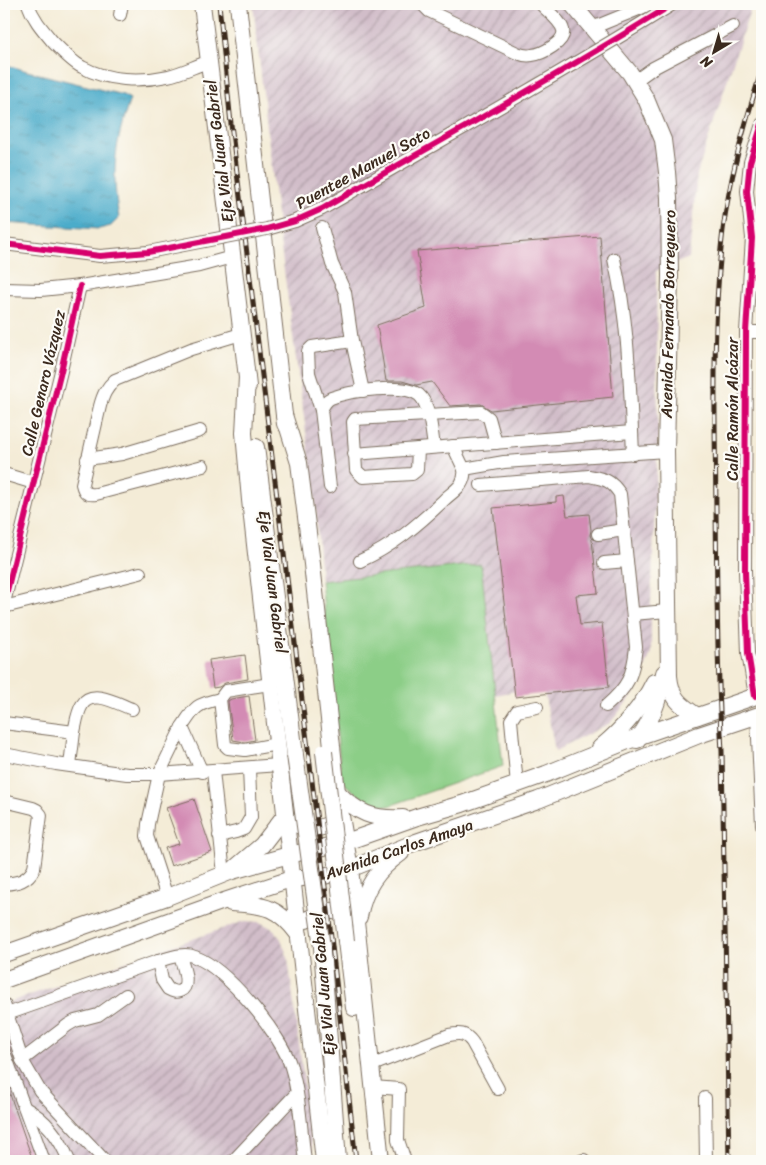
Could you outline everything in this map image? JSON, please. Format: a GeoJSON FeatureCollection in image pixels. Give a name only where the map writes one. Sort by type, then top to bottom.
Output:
{"type":"FeatureCollection","features":[{"type":"Feature","properties":{"kind":"main road","name":"Eje Vial Juan Gabriel"},"geometry":{"type":"LineString","coordinates":[[202,4],[241,334],[295,755],[322,947],[338,1161]]}},
{"type":"Feature","properties":{"kind":"main road","name":"Eje Vial Juan Gabriel"},"geometry":{"type":"LineString","coordinates":[[238,4],[284,415],[295,495],[308,626],[324,752],[353,932],[371,1161]]}},
{"type":"Feature","properties":{"kind":"main road","name":"Avenida Fernando Borreguero"},"geometry":{"type":"LineString","coordinates":[[572,4],[634,81],[646,99],[663,140],[670,198],[666,450],[668,653]]}},
{"type":"Feature","properties":{"kind":"main road"},"geometry":{"type":"LineString","coordinates":[[247,377],[244,434],[291,879],[299,930],[324,1161]]}},
{"type":"Feature","properties":{"kind":"main road"},"geometry":{"type":"LineString","coordinates":[[284,415],[298,463],[312,564],[337,792],[350,869],[353,932],[381,1161]]}},
{"type":"Feature","properties":{"kind":"main road"},"geometry":{"type":"LineString","coordinates":[[668,653],[672,693],[679,704],[697,716]]}},
{"type":"Feature","properties":{"kind":"main road"},"geometry":{"type":"LineString","coordinates":[[580,783],[624,754],[640,736],[659,694],[668,653]]}},
{"type":"Feature","properties":{"kind":"main road"},"geometry":{"type":"LineString","coordinates":[[592,755],[618,732],[641,706],[668,653]]}},
{"type":"Feature","properties":{"kind":"main road","name":"Avenida Carlos Amaya"},"geometry":{"type":"LineString","coordinates":[[4,954],[167,898],[228,872],[346,842],[417,817],[462,804],[546,774],[640,736],[759,695]]}},
{"type":"Feature","properties":{"kind":"main road","name":"Avenida Carlos Amaya"},"geometry":{"type":"LineString","coordinates":[[4,980],[221,902],[291,879],[324,876],[350,869],[416,842],[470,825],[554,793],[699,735],[759,715]]}},
{"type":"Feature","properties":{"kind":"main road"},"geometry":{"type":"LineString","coordinates":[[546,774],[554,793]]}},
{"type":"Feature","properties":{"kind":"main road"},"geometry":{"type":"LineString","coordinates":[[337,792],[350,805],[367,814],[390,818],[417,817]]}},
{"type":"Feature","properties":{"kind":"main road"},"geometry":{"type":"LineString","coordinates":[[462,804],[470,825]]}},
{"type":"Feature","properties":{"kind":"main road"},"geometry":{"type":"LineString","coordinates":[[285,817],[302,828],[313,830],[324,828],[342,818]]}},
{"type":"Feature","properties":{"kind":"main road"},"geometry":{"type":"LineString","coordinates":[[228,872],[262,845],[285,817]]}},
{"type":"Feature","properties":{"kind":"main road"},"geometry":{"type":"LineString","coordinates":[[353,932],[365,894],[372,881],[396,857],[416,842]]}},
{"type":"Feature","properties":{"kind":"main road"},"geometry":{"type":"LineString","coordinates":[[221,902],[268,907],[299,930]]}},
{"type":"Feature","properties":{"kind":"main road"},"geometry":{"type":"LineString","coordinates":[[299,930],[322,911],[331,910],[344,914],[353,932]]}},
{"type":"Feature","properties":{"kind":"street"},"geometry":{"type":"LineString","coordinates":[[28,4],[40,27],[57,47],[80,67],[102,76],[152,79],[208,62]]}},
{"type":"Feature","properties":{"kind":"street"},"geometry":{"type":"LineString","coordinates":[[422,4],[430,11],[517,54],[525,55],[541,52],[563,36],[564,31],[560,24],[541,4]]}},
{"type":"Feature","properties":{"kind":"street"},"geometry":{"type":"LineString","coordinates":[[592,28],[627,8],[651,4]]}},
{"type":"Feature","properties":{"kind":"street","name":"Puentee Manuel Soto"},"geometry":{"type":"LineString","coordinates":[[4,244],[100,256],[124,255],[267,229],[295,221],[322,209],[503,106],[608,45],[673,4]]}},
{"type":"Feature","properties":{"kind":"street"},"geometry":{"type":"LineString","coordinates":[[634,81],[653,68],[732,26]]}},
{"type":"Feature","properties":{"kind":"street","name":"Calle Ramón Alcázar"},"geometry":{"type":"LineString","coordinates":[[759,695],[748,653],[744,572],[746,332],[752,238],[747,191],[748,176],[762,124]]}},
{"type":"Feature","properties":{"kind":"street"},"geometry":{"type":"LineString","coordinates":[[322,228],[332,264],[345,292],[352,341],[363,391]]}},
{"type":"Feature","properties":{"kind":"street"},"geometry":{"type":"LineString","coordinates":[[4,289],[41,290],[80,286],[199,266],[232,257]]}},
{"type":"Feature","properties":{"kind":"street"},"geometry":{"type":"LineString","coordinates":[[614,259],[620,285],[627,339],[633,454]]}},
{"type":"Feature","properties":{"kind":"street","name":"Calle Genaro Vázquez"},"geometry":{"type":"LineString","coordinates":[[4,603],[80,286]]}},
{"type":"Feature","properties":{"kind":"street"},"geometry":{"type":"LineString","coordinates":[[746,332],[762,332]]}},
{"type":"Feature","properties":{"kind":"street"},"geometry":{"type":"LineString","coordinates":[[203,466],[96,494],[90,495],[83,490],[82,484],[87,460],[103,395],[108,386],[115,380],[191,349],[241,334]]}},
{"type":"Feature","properties":{"kind":"street"},"geometry":{"type":"LineString","coordinates":[[330,487],[322,410],[309,373],[308,351],[312,347],[352,341]]}},
{"type":"Feature","properties":{"kind":"street"},"geometry":{"type":"LineString","coordinates":[[322,410],[325,402],[330,398],[363,391],[402,389],[412,391],[424,401],[429,415],[434,447]]}},
{"type":"Feature","properties":{"kind":"street"},"geometry":{"type":"LineString","coordinates":[[418,449],[417,470],[412,474],[363,477],[356,470],[352,425],[356,419],[481,412],[489,418],[496,443]]}},
{"type":"Feature","properties":{"kind":"street"},"geometry":{"type":"LineString","coordinates":[[87,460],[122,454],[200,431]]}},
{"type":"Feature","properties":{"kind":"street"},"geometry":{"type":"LineString","coordinates":[[354,454],[632,432]]}},
{"type":"Feature","properties":{"kind":"street"},"geometry":{"type":"LineString","coordinates":[[360,561],[394,542],[429,515],[460,485],[464,476],[464,469],[453,446]]}},
{"type":"Feature","properties":{"kind":"street"},"geometry":{"type":"LineString","coordinates":[[464,469],[504,462],[633,454],[666,450]]}},
{"type":"Feature","properties":{"kind":"street"},"geometry":{"type":"LineString","coordinates":[[4,474],[34,482]]}},
{"type":"Feature","properties":{"kind":"street"},"geometry":{"type":"LineString","coordinates":[[481,485],[589,476],[602,478],[613,484],[620,494],[636,647],[634,664],[628,682],[620,693],[606,706]]}},
{"type":"Feature","properties":{"kind":"street"},"geometry":{"type":"LineString","coordinates":[[598,534],[624,530]]}},
{"type":"Feature","properties":{"kind":"street"},"geometry":{"type":"LineString","coordinates":[[604,563],[627,562]]}},
{"type":"Feature","properties":{"kind":"street"},"geometry":{"type":"LineString","coordinates":[[4,607],[140,573]]}},
{"type":"Feature","properties":{"kind":"street"},"geometry":{"type":"LineString","coordinates":[[633,614],[667,610]]}},
{"type":"Feature","properties":{"kind":"street"},"geometry":{"type":"LineString","coordinates":[[167,898],[147,836],[159,774],[192,711],[202,703],[220,699],[226,691],[270,684]]}},
{"type":"Feature","properties":{"kind":"street"},"geometry":{"type":"LineString","coordinates":[[70,765],[74,732],[81,706],[87,699],[96,696],[132,709]]}},
{"type":"Feature","properties":{"kind":"street"},"geometry":{"type":"LineString","coordinates":[[220,699],[225,745],[228,748],[237,750],[277,744]]}},
{"type":"Feature","properties":{"kind":"street"},"geometry":{"type":"LineString","coordinates":[[517,785],[511,720],[517,711],[537,707]]}},
{"type":"Feature","properties":{"kind":"street"},"geometry":{"type":"LineString","coordinates":[[759,715],[762,825]]}},
{"type":"Feature","properties":{"kind":"street"},"geometry":{"type":"LineString","coordinates":[[4,723],[74,732]]}},
{"type":"Feature","properties":{"kind":"street"},"geometry":{"type":"LineString","coordinates":[[182,727],[208,771],[219,836],[228,872]]}},
{"type":"Feature","properties":{"kind":"street"},"geometry":{"type":"LineString","coordinates":[[219,836],[244,829],[252,817],[255,768],[259,747]]}},
{"type":"Feature","properties":{"kind":"street"},"geometry":{"type":"LineString","coordinates":[[4,754],[127,774],[159,774],[279,765]]}},
{"type":"Feature","properties":{"kind":"street"},"geometry":{"type":"LineString","coordinates":[[4,800],[33,808],[40,812],[41,815],[32,873],[21,881],[4,884]]}},
{"type":"Feature","properties":{"kind":"street"},"geometry":{"type":"LineString","coordinates":[[158,961],[162,980],[168,989],[178,992],[186,984],[180,956]]}},
{"type":"Feature","properties":{"kind":"street"},"geometry":{"type":"LineString","coordinates":[[105,1161],[40,1091],[22,1060],[5,1009],[158,961],[180,956],[193,956],[207,962],[228,979],[263,1019],[286,1050],[292,1068],[305,1161]]}},
{"type":"Feature","properties":{"kind":"street"},"geometry":{"type":"LineString","coordinates":[[22,1060],[68,1025],[98,1015],[126,995]]}},
{"type":"Feature","properties":{"kind":"street"},"geometry":{"type":"LineString","coordinates":[[370,1066],[449,1035],[460,1033],[467,1035],[472,1042],[498,1089]]}},
{"type":"Feature","properties":{"kind":"street"},"geometry":{"type":"LineString","coordinates":[[4,1052],[44,1161]]}},
{"type":"Feature","properties":{"kind":"street"},"geometry":{"type":"LineString","coordinates":[[373,1086],[399,1090],[398,1140],[405,1161]]}},
{"type":"Feature","properties":{"kind":"street"},"geometry":{"type":"LineString","coordinates":[[233,1161],[296,1094]]}},
{"type":"Feature","properties":{"kind":"street"},"geometry":{"type":"LineString","coordinates":[[705,1098],[706,1161]]}},
{"type":"Feature","properties":{"kind":"street"},"geometry":{"type":"LineString","coordinates":[[24,1108],[43,1120],[54,1131],[69,1161]]}},
{"type":"Feature","properties":{"kind":"shaded area"},"geometry":{"type":"Polygon","coordinates":[[[253,4],[752,4],[697,174],[689,258],[656,271],[658,436],[651,604],[651,653],[636,691],[610,723],[555,751],[543,686],[495,695],[481,564],[321,581],[315,498],[280,241],[253,4]]]}},
{"type":"Feature","properties":{"kind":"shaded area"},"geometry":{"type":"Polygon","coordinates":[[[245,921],[260,922],[273,929],[281,939],[288,958],[314,1161],[4,1161],[4,1004],[245,921]]]}},
{"type":"Feature","properties":{"kind":"green space"},"geometry":{"type":"Polygon","coordinates":[[[481,564],[503,766],[389,806],[370,804],[342,782],[321,581],[481,564]]]}},
{"type":"Feature","properties":{"kind":"water"},"geometry":{"type":"Polygon","coordinates":[[[4,64],[123,95],[130,99],[116,157],[115,185],[119,218],[111,226],[99,229],[4,223],[4,64]]]}},
{"type":"Feature","properties":{"kind":"building"},"geometry":{"type":"Polygon","coordinates":[[[600,236],[613,397],[491,410],[481,404],[450,406],[432,382],[416,385],[402,381],[386,381],[377,325],[426,308],[417,251],[600,236]]]}},
{"type":"Feature","properties":{"kind":"building"},"geometry":{"type":"Polygon","coordinates":[[[564,496],[567,516],[589,514],[598,593],[576,595],[580,625],[602,623],[609,687],[515,697],[493,508],[556,502],[556,497],[564,496]]]}},
{"type":"Feature","properties":{"kind":"building"},"geometry":{"type":"Polygon","coordinates":[[[245,655],[248,679],[225,683],[213,688],[209,660],[245,655]]]}},
{"type":"Feature","properties":{"kind":"building"},"geometry":{"type":"Polygon","coordinates":[[[249,696],[255,740],[245,742],[233,740],[228,701],[249,696]]]}},
{"type":"Feature","properties":{"kind":"building"},"geometry":{"type":"Polygon","coordinates":[[[194,799],[212,852],[171,866],[165,848],[179,844],[166,808],[194,799]]]}},
{"type":"Feature","properties":{"kind":"building"},"geometry":{"type":"Polygon","coordinates":[[[5,1080],[33,1161],[4,1161],[5,1080]]]}},
{"type":"Feature","properties":{"kind":"railway"},"geometry":{"type":"LineString","coordinates":[[219,4],[231,124],[329,919],[356,1161]]}},
{"type":"Feature","properties":{"kind":"railway"},"geometry":{"type":"LineString","coordinates":[[729,1161],[718,630],[715,404],[717,300],[726,209],[739,149],[762,69]]}},
{"type":"Feature","properties":{"kind":"cycle path"},"geometry":{"type":"LineString","coordinates":[[4,244],[100,256],[148,252],[267,229],[295,221],[322,209],[498,108],[673,4]]}},
{"type":"Feature","properties":{"kind":"cycle path"},"geometry":{"type":"LineString","coordinates":[[755,696],[748,653],[745,572],[746,332],[752,238],[747,191],[750,162],[762,124]]}},
{"type":"Feature","properties":{"kind":"cycle path"},"geometry":{"type":"LineString","coordinates":[[4,603],[80,286]]}}]}
